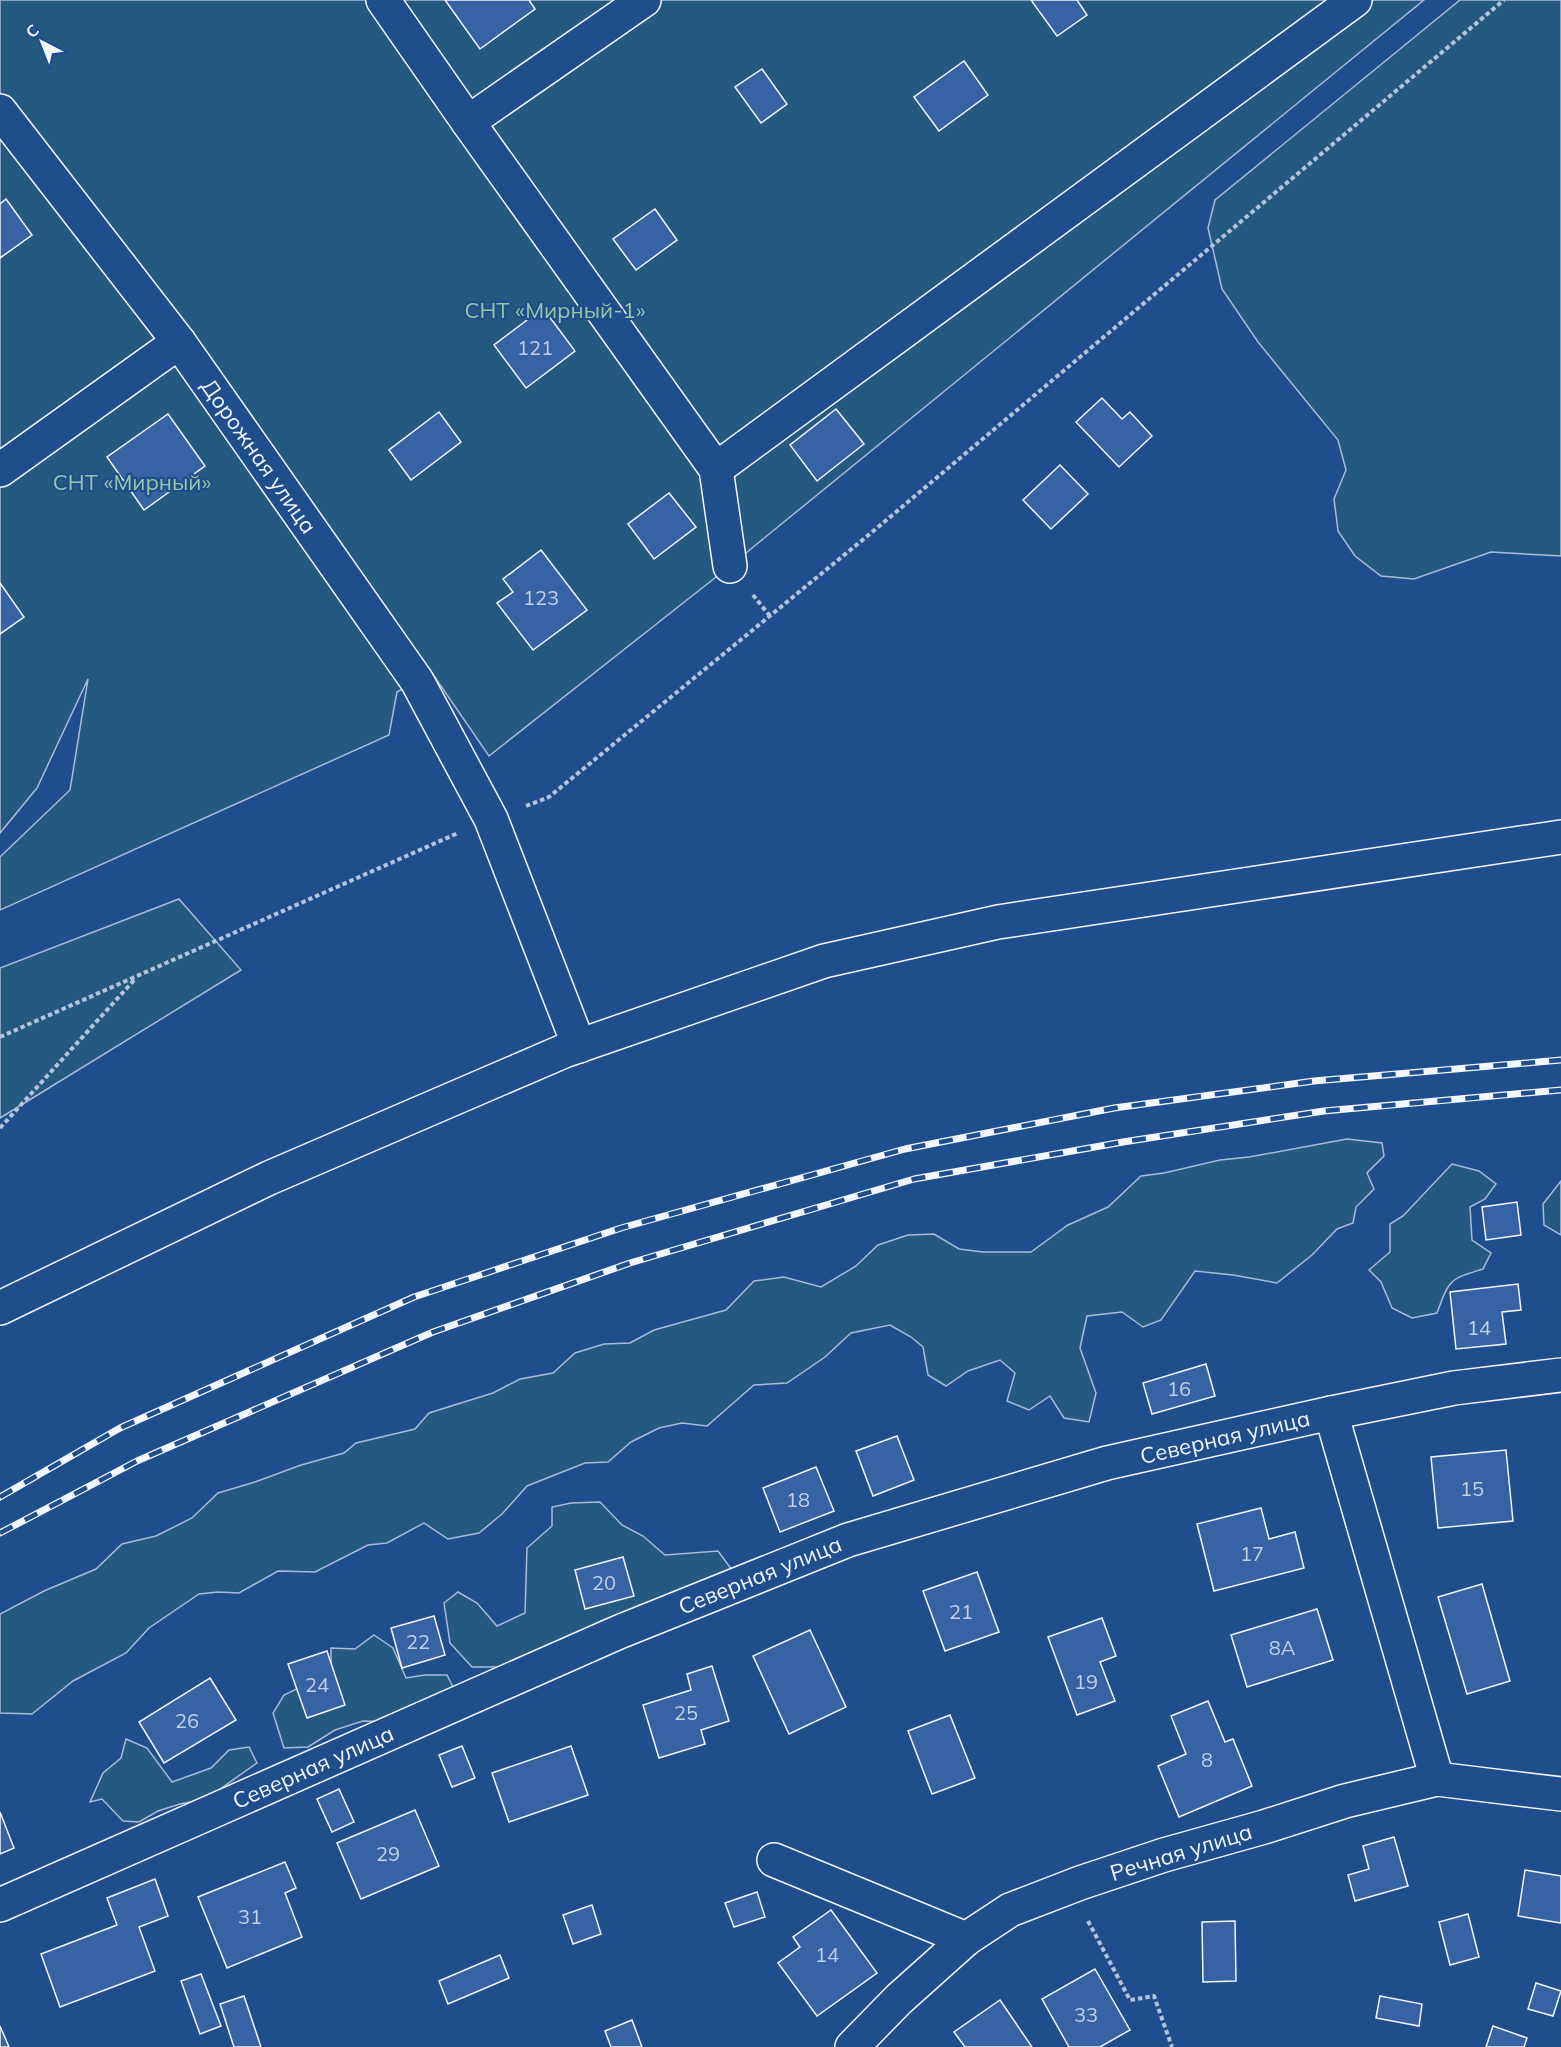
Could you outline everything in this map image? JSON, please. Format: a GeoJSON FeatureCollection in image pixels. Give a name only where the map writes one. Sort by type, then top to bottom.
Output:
{"type":"FeatureCollection","features":[{"type":"Feature","properties":{"kind":"street"},"geometry":{"type":"LineString","coordinates":[[383,0],[716,468],[730,566]]}},
{"type":"Feature","properties":{"kind":"street"},"geometry":{"type":"LineString","coordinates":[[468,122],[644,0]]}},
{"type":"Feature","properties":{"kind":"street"},"geometry":{"type":"LineString","coordinates":[[716,468],[1355,0]]}},
{"type":"Feature","properties":{"kind":"street","name":"Дорожная улица"},"geometry":{"type":"LineString","coordinates":[[0,111],[179,342],[417,681],[491,819],[579,1046]]}},
{"type":"Feature","properties":{"kind":"street"},"geometry":{"type":"LineString","coordinates":[[0,470],[179,342]]}},
{"type":"Feature","properties":{"kind":"street"},"geometry":{"type":"LineString","coordinates":[[0,1308],[269,1178],[579,1046],[824,961],[998,922],[1561,837]]}},
{"type":"Feature","properties":{"kind":"street","name":"Северная улица"},"geometry":{"type":"LineString","coordinates":[[0,1905],[619,1632],[848,1539],[1107,1463],[1454,1388],[1561,1375]]}},
{"type":"Feature","properties":{"kind":"street"},"geometry":{"type":"LineString","coordinates":[[1331,1413],[1437,1779]]}},
{"type":"Feature","properties":{"kind":"street","name":"Речная улица"},"geometry":{"type":"LineString","coordinates":[[852,2047],[899,1999],[966,1939],[1011,1910],[1071,1888],[1164,1855],[1345,1801],[1437,1779],[1561,1794]]}},
{"type":"Feature","properties":{"kind":"street"},"geometry":{"type":"LineString","coordinates":[[774,1860],[966,1939]]}},
{"type":"Feature","properties":{"kind":"path"},"geometry":{"type":"LineString","coordinates":[[549,797],[880,525],[1504,0]]}},
{"type":"Feature","properties":{"kind":"path"},"geometry":{"type":"LineString","coordinates":[[0,1037],[491,819]]}},
{"type":"Feature","properties":{"kind":"path"},"geometry":{"type":"LineString","coordinates":[[0,1128],[138,975]]}},
{"type":"Feature","properties":{"kind":"path"},"geometry":{"type":"LineString","coordinates":[[1071,1888],[1130,2000],[1154,1996],[1172,2047]]}},
{"type":"Feature","properties":{"kind":"green space","name":"СНТ «Мирный-1»"},"geometry":{"type":"Polygon","coordinates":[[[0,0],[1424,0],[730,566],[489,756],[432,673],[397,692],[389,735],[0,910],[0,857],[70,790],[88,679],[37,788],[0,833],[0,0]]]}},
{"type":"Feature","properties":{"kind":"green space"},"geometry":{"type":"Polygon","coordinates":[[[1460,0],[1561,0],[1561,556],[1491,552],[1414,579],[1381,576],[1355,556],[1338,531],[1334,499],[1346,470],[1338,440],[1258,342],[1222,289],[1208,228],[1215,200],[1460,0]]]}},
{"type":"Feature","properties":{"kind":"green space"},"geometry":{"type":"Polygon","coordinates":[[[179,899],[241,970],[0,1118],[0,968],[179,899]]]}},
{"type":"Feature","properties":{"kind":"green space"},"geometry":{"type":"Polygon","coordinates":[[[1347,1139],[1382,1143],[1384,1156],[1367,1173],[1374,1189],[1356,1207],[1353,1223],[1337,1229],[1312,1255],[1277,1283],[1195,1271],[1161,1320],[1143,1327],[1122,1312],[1087,1316],[1080,1348],[1096,1393],[1089,1422],[1064,1418],[1050,1396],[1029,1410],[1007,1401],[1015,1373],[1000,1360],[968,1371],[946,1386],[928,1375],[923,1347],[890,1325],[851,1333],[825,1357],[787,1383],[754,1385],[707,1426],[682,1423],[659,1428],[631,1442],[608,1462],[585,1463],[527,1486],[502,1514],[479,1533],[448,1539],[424,1523],[387,1543],[368,1545],[315,1572],[278,1571],[239,1593],[199,1594],[149,1628],[126,1653],[73,1681],[32,1714],[0,1713],[0,1614],[44,1591],[96,1569],[122,1544],[156,1536],[192,1518],[218,1493],[344,1453],[356,1443],[415,1429],[429,1413],[493,1393],[520,1379],[553,1373],[575,1353],[604,1344],[630,1343],[654,1330],[726,1310],[754,1281],[784,1277],[821,1287],[856,1266],[878,1245],[908,1235],[934,1234],[959,1249],[983,1252],[1031,1252],[1068,1225],[1108,1207],[1141,1176],[1347,1139]]]}},
{"type":"Feature","properties":{"kind":"green space"},"geometry":{"type":"Polygon","coordinates":[[[1452,1164],[1479,1171],[1496,1184],[1485,1199],[1470,1207],[1472,1240],[1491,1253],[1483,1269],[1463,1275],[1452,1282],[1444,1294],[1437,1313],[1412,1318],[1392,1308],[1381,1282],[1369,1270],[1390,1252],[1390,1224],[1403,1216],[1452,1164]]]}},
{"type":"Feature","properties":{"kind":"green space"},"geometry":{"type":"Polygon","coordinates":[[[1561,1181],[1561,1235],[1544,1225],[1543,1204],[1561,1181]]]}},
{"type":"Feature","properties":{"kind":"green space"},"geometry":{"type":"Polygon","coordinates":[[[600,1502],[622,1525],[643,1536],[665,1555],[718,1551],[732,1570],[513,1667],[472,1667],[450,1643],[444,1603],[458,1592],[477,1603],[497,1626],[525,1613],[527,1548],[552,1526],[552,1507],[571,1503],[600,1502]]]}},
{"type":"Feature","properties":{"kind":"green space"},"geometry":{"type":"Polygon","coordinates":[[[374,1635],[393,1648],[406,1678],[447,1675],[453,1687],[436,1702],[392,1722],[363,1721],[335,1730],[308,1747],[284,1748],[273,1713],[284,1695],[315,1680],[331,1666],[331,1648],[355,1649],[374,1635]]]}},
{"type":"Feature","properties":{"kind":"green space"},"geometry":{"type":"Polygon","coordinates":[[[126,1739],[147,1748],[172,1782],[211,1768],[229,1750],[249,1747],[257,1763],[206,1799],[158,1811],[139,1822],[123,1821],[102,1799],[90,1802],[103,1773],[121,1758],[126,1739]]]}},
{"type":"Feature","properties":{"kind":"building"},"geometry":{"type":"Polygon","coordinates":[[[445,0],[529,0],[535,9],[480,49],[445,0]]]}},
{"type":"Feature","properties":{"kind":"building"},"geometry":{"type":"Polygon","coordinates":[[[1031,0],[1077,0],[1087,15],[1057,36],[1031,0]]]}},
{"type":"Feature","properties":{"kind":"building"},"geometry":{"type":"Polygon","coordinates":[[[964,61],[988,95],[939,131],[914,97],[964,61]]]}},
{"type":"Feature","properties":{"kind":"building"},"geometry":{"type":"Polygon","coordinates":[[[762,69],[787,104],[761,123],[735,87],[762,69]]]}},
{"type":"Feature","properties":{"kind":"building"},"geometry":{"type":"Polygon","coordinates":[[[6,199],[32,235],[0,258],[0,204],[6,199]]]}},
{"type":"Feature","properties":{"kind":"building"},"geometry":{"type":"Polygon","coordinates":[[[655,209],[677,240],[636,270],[613,239],[655,209]]]}},
{"type":"Feature","properties":{"kind":"building"},"geometry":{"type":"Polygon","coordinates":[[[543,308],[575,351],[526,388],[494,345],[543,308]]]}},
{"type":"Feature","properties":{"kind":"building"},"geometry":{"type":"Polygon","coordinates":[[[1102,398],[1122,419],[1130,412],[1152,436],[1119,467],[1076,422],[1102,398]]]}},
{"type":"Feature","properties":{"kind":"building"},"geometry":{"type":"Polygon","coordinates":[[[836,409],[864,444],[817,481],[790,445],[836,409]]]}},
{"type":"Feature","properties":{"kind":"building"},"geometry":{"type":"Polygon","coordinates":[[[439,412],[461,442],[411,480],[389,450],[439,412]]]}},
{"type":"Feature","properties":{"kind":"building"},"geometry":{"type":"Polygon","coordinates":[[[168,414],[205,466],[144,510],[107,457],[168,414]]]}},
{"type":"Feature","properties":{"kind":"building"},"geometry":{"type":"Polygon","coordinates":[[[1060,465],[1088,494],[1051,529],[1023,500],[1060,465]]]}},
{"type":"Feature","properties":{"kind":"building"},"geometry":{"type":"Polygon","coordinates":[[[669,493],[696,527],[654,559],[628,524],[669,493]]]}},
{"type":"Feature","properties":{"kind":"building"},"geometry":{"type":"Polygon","coordinates":[[[541,550],[587,610],[533,650],[497,603],[513,592],[503,579],[541,550]]]}},
{"type":"Feature","properties":{"kind":"building"},"geometry":{"type":"Polygon","coordinates":[[[0,583],[24,617],[0,634],[0,583]]]}},
{"type":"Feature","properties":{"kind":"building"},"geometry":{"type":"Polygon","coordinates":[[[1517,1202],[1521,1235],[1486,1240],[1482,1207],[1517,1202]]]}},
{"type":"Feature","properties":{"kind":"building"},"geometry":{"type":"Polygon","coordinates":[[[1518,1284],[1521,1310],[1502,1312],[1506,1344],[1456,1349],[1450,1292],[1518,1284]]]}},
{"type":"Feature","properties":{"kind":"building"},"geometry":{"type":"Polygon","coordinates":[[[1206,1364],[1215,1396],[1152,1414],[1143,1383],[1206,1364]]]}},
{"type":"Feature","properties":{"kind":"building"},"geometry":{"type":"Polygon","coordinates":[[[897,1436],[914,1480],[873,1496],[856,1451],[897,1436]]]}},
{"type":"Feature","properties":{"kind":"building"},"geometry":{"type":"Polygon","coordinates":[[[1506,1450],[1513,1521],[1438,1528],[1431,1457],[1506,1450]]]}},
{"type":"Feature","properties":{"kind":"building"},"geometry":{"type":"Polygon","coordinates":[[[816,1467],[834,1511],[780,1532],[763,1488],[816,1467]]]}},
{"type":"Feature","properties":{"kind":"building"},"geometry":{"type":"Polygon","coordinates":[[[1261,1508],[1269,1539],[1295,1532],[1304,1568],[1214,1591],[1197,1524],[1261,1508]]]}},
{"type":"Feature","properties":{"kind":"building"},"geometry":{"type":"Polygon","coordinates":[[[623,1557],[634,1596],[585,1609],[575,1570],[623,1557]]]}},
{"type":"Feature","properties":{"kind":"building"},"geometry":{"type":"Polygon","coordinates":[[[977,1572],[999,1632],[945,1651],[923,1591],[977,1572]]]}},
{"type":"Feature","properties":{"kind":"building"},"geometry":{"type":"Polygon","coordinates":[[[1482,1584],[1510,1681],[1467,1694],[1438,1597],[1482,1584]]]}},
{"type":"Feature","properties":{"kind":"building"},"geometry":{"type":"Polygon","coordinates":[[[1317,1609],[1333,1660],[1247,1687],[1231,1635],[1317,1609]]]}},
{"type":"Feature","properties":{"kind":"building"},"geometry":{"type":"Polygon","coordinates":[[[434,1616],[445,1655],[402,1668],[391,1628],[434,1616]]]}},
{"type":"Feature","properties":{"kind":"building"},"geometry":{"type":"Polygon","coordinates":[[[1102,1618],[1116,1656],[1100,1662],[1115,1701],[1077,1715],[1048,1637],[1102,1618]]]}},
{"type":"Feature","properties":{"kind":"building"},"geometry":{"type":"Polygon","coordinates":[[[810,1630],[846,1707],[789,1734],[753,1656],[810,1630]]]}},
{"type":"Feature","properties":{"kind":"building"},"geometry":{"type":"Polygon","coordinates":[[[327,1651],[345,1705],[307,1718],[288,1664],[327,1651]]]}},
{"type":"Feature","properties":{"kind":"building"},"geometry":{"type":"Polygon","coordinates":[[[712,1666],[729,1721],[701,1730],[705,1744],[659,1758],[643,1705],[691,1690],[687,1674],[712,1666]]]}},
{"type":"Feature","properties":{"kind":"building"},"geometry":{"type":"Polygon","coordinates":[[[210,1678],[236,1720],[164,1763],[139,1722],[210,1678]]]}},
{"type":"Feature","properties":{"kind":"building"},"geometry":{"type":"Polygon","coordinates":[[[1208,1701],[1225,1742],[1233,1739],[1252,1786],[1179,1817],[1158,1766],[1186,1754],[1171,1716],[1208,1701]]]}},
{"type":"Feature","properties":{"kind":"building"},"geometry":{"type":"Polygon","coordinates":[[[950,1715],[975,1778],[932,1794],[908,1731],[950,1715]]]}},
{"type":"Feature","properties":{"kind":"building"},"geometry":{"type":"Polygon","coordinates":[[[462,1746],[475,1778],[452,1787],[439,1755],[462,1746]]]}},
{"type":"Feature","properties":{"kind":"building"},"geometry":{"type":"Polygon","coordinates":[[[571,1746],[588,1795],[509,1822],[492,1773],[571,1746]]]}},
{"type":"Feature","properties":{"kind":"building"},"geometry":{"type":"Polygon","coordinates":[[[339,1789],[354,1822],[332,1832],[317,1799],[339,1789]]]}},
{"type":"Feature","properties":{"kind":"building"},"geometry":{"type":"Polygon","coordinates":[[[415,1810],[439,1866],[361,1899],[337,1843],[415,1810]]]}},
{"type":"Feature","properties":{"kind":"building"},"geometry":{"type":"Polygon","coordinates":[[[0,1812],[14,1848],[0,1854],[0,1812]]]}},
{"type":"Feature","properties":{"kind":"building"},"geometry":{"type":"Polygon","coordinates":[[[1394,1837],[1408,1886],[1355,1901],[1348,1875],[1369,1869],[1363,1846],[1394,1837]]]}},
{"type":"Feature","properties":{"kind":"building"},"geometry":{"type":"Polygon","coordinates":[[[285,1862],[296,1888],[285,1893],[302,1937],[227,1968],[198,1897],[285,1862]]]}},
{"type":"Feature","properties":{"kind":"building"},"geometry":{"type":"Polygon","coordinates":[[[1525,1870],[1561,1876],[1561,1923],[1518,1916],[1525,1870]]]}},
{"type":"Feature","properties":{"kind":"building"},"geometry":{"type":"Polygon","coordinates":[[[155,1879],[168,1916],[139,1927],[155,1971],[60,2007],[41,1954],[117,1925],[107,1898],[155,1879]]]}},
{"type":"Feature","properties":{"kind":"building"},"geometry":{"type":"Polygon","coordinates":[[[757,1892],[765,1917],[734,1927],[725,1903],[757,1892]]]}},
{"type":"Feature","properties":{"kind":"building"},"geometry":{"type":"Polygon","coordinates":[[[592,1905],[601,1934],[573,1944],[563,1915],[592,1905]]]}},
{"type":"Feature","properties":{"kind":"building"},"geometry":{"type":"Polygon","coordinates":[[[831,1910],[877,1973],[817,2016],[778,1963],[800,1947],[793,1937],[831,1910]]]}},
{"type":"Feature","properties":{"kind":"building"},"geometry":{"type":"Polygon","coordinates":[[[1468,1914],[1479,1957],[1450,1965],[1439,1922],[1468,1914]]]}},
{"type":"Feature","properties":{"kind":"building"},"geometry":{"type":"Polygon","coordinates":[[[1235,1921],[1236,1981],[1203,1982],[1202,1922],[1235,1921]]]}},
{"type":"Feature","properties":{"kind":"building"},"geometry":{"type":"Polygon","coordinates":[[[500,1955],[509,1978],[448,2004],[439,1981],[500,1955]]]}},
{"type":"Feature","properties":{"kind":"building"},"geometry":{"type":"Polygon","coordinates":[[[1095,1969],[1130,2030],[1100,2047],[1069,2047],[1042,1999],[1095,1969]]]}},
{"type":"Feature","properties":{"kind":"building"},"geometry":{"type":"Polygon","coordinates":[[[201,1974],[221,2026],[200,2034],[181,1981],[201,1974]]]}},
{"type":"Feature","properties":{"kind":"building"},"geometry":{"type":"Polygon","coordinates":[[[1536,1983],[1561,1991],[1553,2016],[1528,2009],[1536,1983]]]}},
{"type":"Feature","properties":{"kind":"building"},"geometry":{"type":"Polygon","coordinates":[[[244,1996],[261,2047],[234,2047],[220,2004],[244,1996]]]}},
{"type":"Feature","properties":{"kind":"building"},"geometry":{"type":"Polygon","coordinates":[[[1380,1996],[1422,2004],[1419,2026],[1376,2018],[1380,1996]]]}},
{"type":"Feature","properties":{"kind":"building"},"geometry":{"type":"Polygon","coordinates":[[[1000,2000],[1032,2047],[965,2047],[954,2032],[1000,2000]]]}},
{"type":"Feature","properties":{"kind":"building"},"geometry":{"type":"Polygon","coordinates":[[[632,2020],[642,2047],[611,2047],[605,2031],[632,2020]]]}},
{"type":"Feature","properties":{"kind":"building"},"geometry":{"type":"Polygon","coordinates":[[[0,2026],[9,2047],[0,2047],[0,2026]]]}},
{"type":"Feature","properties":{"kind":"building"},"geometry":{"type":"Polygon","coordinates":[[[1493,2026],[1527,2038],[1524,2047],[1486,2047],[1493,2026]]]}},
{"type":"Feature","properties":{"kind":"railway"},"geometry":{"type":"LineString","coordinates":[[0,1497],[120,1428],[414,1297],[621,1228],[905,1149],[1114,1108],[1314,1081],[1561,1060]]}},
{"type":"Feature","properties":{"kind":"railway"},"geometry":{"type":"LineString","coordinates":[[0,1533],[137,1461],[433,1332],[630,1263],[914,1179],[1123,1142],[1324,1111],[1561,1090]]}},
{"type":"Feature","properties":{"kind":"park label","name":"СНТ «Мирный»"},"geometry":{"type":"Point","coordinates":[132,482]}}]}
